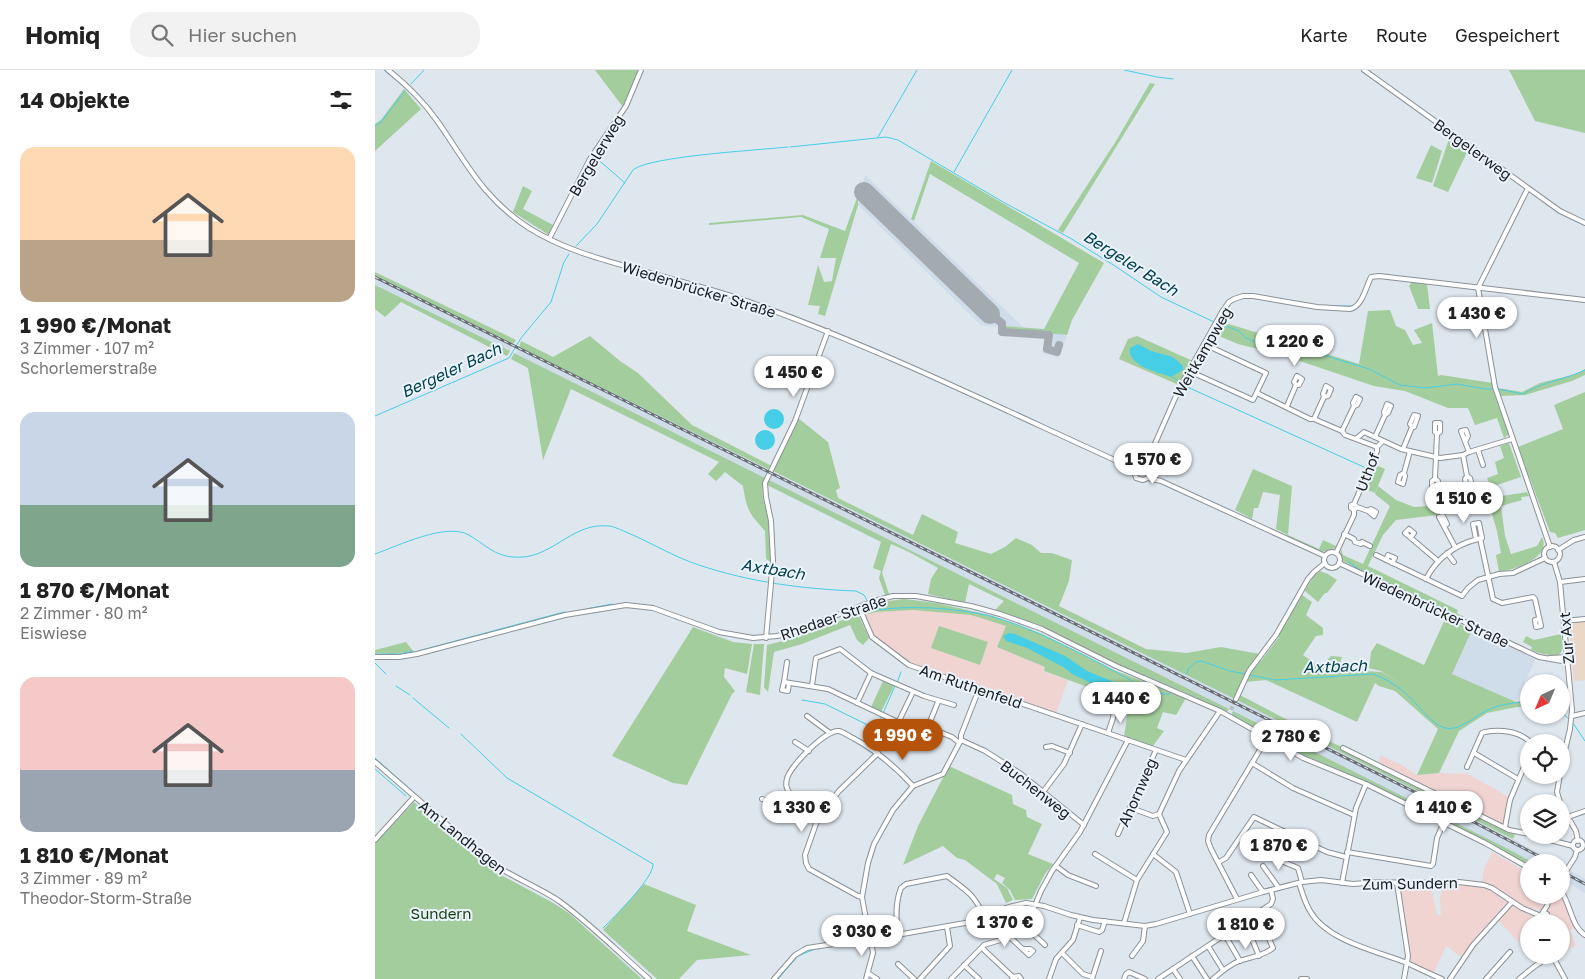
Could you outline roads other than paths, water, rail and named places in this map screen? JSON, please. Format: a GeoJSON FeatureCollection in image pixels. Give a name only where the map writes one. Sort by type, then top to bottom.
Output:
{"type":"FeatureCollection","features":[{"type":"Feature","properties":{"kind":"street","name":"Wiedenbrücker Straße"},"geometry":{"type":"LineString","coordinates":[[388,70],[425,105],[469,169],[491,196],[514,217],[549,239],[599,259],[730,295],[828,332],[927,374],[1119,462]]}},
{"type":"Feature","properties":{"kind":"street","name":"Bergelerweg"},"geometry":{"type":"LineString","coordinates":[[549,239],[590,159],[626,106],[641,70]]}},
{"type":"Feature","properties":{"kind":"street","name":"Bergelerweg"},"geometry":{"type":"LineString","coordinates":[[1364,70],[1560,211],[1585,223]]}},
{"type":"Feature","properties":{"kind":"street"},"geometry":{"type":"LineString","coordinates":[[1529,188],[1478,288],[1496,389],[1550,547]]}},
{"type":"Feature","properties":{"kind":"street","name":"Weitkampweg"},"geometry":{"type":"LineString","coordinates":[[1145,466],[1181,384],[1216,323],[1229,302],[1243,296],[1317,307],[1355,308],[1370,279],[1373,277],[1585,300]]}},
{"type":"Feature","properties":{"kind":"street","name":"Rhedaer Straße"},"geometry":{"type":"LineString","coordinates":[[766,638],[773,562],[771,521],[765,483],[795,421],[828,332]]}},
{"type":"Feature","properties":{"kind":"street"},"geometry":{"type":"LineString","coordinates":[[1189,371],[1253,400],[1257,393],[1266,372],[1204,344]]}},
{"type":"Feature","properties":{"kind":"street"},"geometry":{"type":"LineString","coordinates":[[1287,406],[1296,386]]}},
{"type":"Feature","properties":{"kind":"street"},"geometry":{"type":"LineString","coordinates":[[1257,393],[1377,447]]}},
{"type":"Feature","properties":{"kind":"street"},"geometry":{"type":"LineString","coordinates":[[1314,419],[1325,397]]}},
{"type":"Feature","properties":{"kind":"street"},"geometry":{"type":"LineString","coordinates":[[1342,432],[1354,406]]}},
{"type":"Feature","properties":{"kind":"street"},"geometry":{"type":"LineString","coordinates":[[1375,437],[1385,415]]}},
{"type":"Feature","properties":{"kind":"street"},"geometry":{"type":"LineString","coordinates":[[1403,449],[1412,427]]}},
{"type":"Feature","properties":{"kind":"street"},"geometry":{"type":"LineString","coordinates":[[1357,438],[1364,432],[1410,451],[1452,457],[1512,439]]}},
{"type":"Feature","properties":{"kind":"street"},"geometry":{"type":"LineString","coordinates":[[1435,479],[1437,434]]}},
{"type":"Feature","properties":{"kind":"street"},"geometry":{"type":"LineString","coordinates":[[1466,440],[1469,452]]}},
{"type":"Feature","properties":{"kind":"street","name":"Uthof"},"geometry":{"type":"LineString","coordinates":[[1335,552],[1354,514],[1377,447],[1383,441]]}},
{"type":"Feature","properties":{"kind":"street"},"geometry":{"type":"LineString","coordinates":[[1478,450],[1483,465]]}},
{"type":"Feature","properties":{"kind":"street"},"geometry":{"type":"LineString","coordinates":[[1404,473],[1410,451]]}},
{"type":"Feature","properties":{"kind":"street"},"geometry":{"type":"LineString","coordinates":[[1463,455],[1467,476]]}},
{"type":"Feature","properties":{"kind":"street"},"geometry":{"type":"LineString","coordinates":[[1119,462],[1145,466],[1148,476]]}},
{"type":"Feature","properties":{"kind":"street"},"geometry":{"type":"LineString","coordinates":[[1119,462],[1134,471],[1138,479],[1143,480],[1148,476]]}},
{"type":"Feature","properties":{"kind":"street"},"geometry":{"type":"LineString","coordinates":[[1134,471],[1137,466]]}},
{"type":"Feature","properties":{"kind":"street"},"geometry":{"type":"LineString","coordinates":[[1148,476],[1325,556]]}},
{"type":"Feature","properties":{"kind":"street","name":"Uthof"},"geometry":{"type":"LineString","coordinates":[[1355,507],[1368,511]]}},
{"type":"Feature","properties":{"kind":"street"},"geometry":{"type":"LineString","coordinates":[[1444,526],[1455,547]]}},
{"type":"Feature","properties":{"kind":"street"},"geometry":{"type":"LineString","coordinates":[[1344,534],[1354,539],[1355,542],[1361,544],[1362,542],[1370,546]]}},
{"type":"Feature","properties":{"kind":"street"},"geometry":{"type":"LineString","coordinates":[[1411,537],[1438,561]]}},
{"type":"Feature","properties":{"kind":"street"},"geometry":{"type":"LineString","coordinates":[[1558,550],[1574,540],[1585,537]]}},
{"type":"Feature","properties":{"kind":"street"},"geometry":{"type":"LineString","coordinates":[[1426,579],[1438,561],[1447,553],[1455,547],[1478,539],[1493,599],[1502,603],[1533,597],[1539,619]]}},
{"type":"Feature","properties":{"kind":"street"},"geometry":{"type":"LineString","coordinates":[[1550,547],[1558,550]]}},
{"type":"Feature","properties":{"kind":"street"},"geometry":{"type":"LineString","coordinates":[[1550,547],[1544,552],[1545,558],[1548,561],[1554,562],[1559,558],[1558,550]]}},
{"type":"Feature","properties":{"kind":"street"},"geometry":{"type":"LineString","coordinates":[[1325,556],[1330,552],[1335,552],[1340,558],[1339,563],[1333,567],[1325,563]]}},
{"type":"Feature","properties":{"kind":"street"},"geometry":{"type":"LineString","coordinates":[[1447,553],[1454,562]]}},
{"type":"Feature","properties":{"kind":"street"},"geometry":{"type":"LineString","coordinates":[[1376,555],[1462,596],[1475,581],[1513,573],[1545,558]]}},
{"type":"Feature","properties":{"kind":"street"},"geometry":{"type":"LineString","coordinates":[[1325,556],[1325,563]]}},
{"type":"Feature","properties":{"kind":"street","name":"Zur Axt"},"geometry":{"type":"LineString","coordinates":[[1554,562],[1561,582],[1568,662],[1571,718],[1569,734]]}},
{"type":"Feature","properties":{"kind":"street"},"geometry":{"type":"LineString","coordinates":[[1236,699],[1249,671],[1276,635],[1308,579],[1325,563]]}},
{"type":"Feature","properties":{"kind":"street","name":"Wiedenbrücker Straße"},"geometry":{"type":"LineString","coordinates":[[1339,563],[1534,654],[1547,659],[1568,662]]}},
{"type":"Feature","properties":{"kind":"street"},"geometry":{"type":"LineString","coordinates":[[1561,582],[1585,579]]}},
{"type":"Feature","properties":{"kind":"street","name":"Rhedaer Straße"},"geometry":{"type":"LineString","coordinates":[[375,657],[417,654],[565,615],[625,605],[653,608],[733,636],[766,638],[793,632],[874,601],[893,596],[916,596],[971,606],[1042,629],[1116,666],[1221,711],[1303,758],[1366,784],[1444,822],[1520,863]]}},
{"type":"Feature","properties":{"kind":"street","name":"Am Ruthenfeld"},"geometry":{"type":"LineString","coordinates":[[859,607],[871,637],[903,662],[1186,760]]}},
{"type":"Feature","properties":{"kind":"street"},"geometry":{"type":"LineString","coordinates":[[1564,621],[1585,619]]}},
{"type":"Feature","properties":{"kind":"street"},"geometry":{"type":"LineString","coordinates":[[812,685],[817,658],[837,649],[871,673],[938,702],[942,700],[954,705]]}},
{"type":"Feature","properties":{"kind":"street","name":"Wiedenbrücker Straße"},"geometry":{"type":"LineString","coordinates":[[1534,654],[1552,658],[1567,657]]}},
{"type":"Feature","properties":{"kind":"street"},"geometry":{"type":"LineString","coordinates":[[787,662],[782,690],[787,691],[789,683]]}},
{"type":"Feature","properties":{"kind":"street"},"geometry":{"type":"LineString","coordinates":[[857,703],[871,673]]}},
{"type":"Feature","properties":{"kind":"street"},"geometry":{"type":"LineString","coordinates":[[783,682],[828,689],[923,734],[929,733],[931,729],[929,724],[938,702]]}},
{"type":"Feature","properties":{"kind":"street"},"geometry":{"type":"LineString","coordinates":[[866,979],[873,953],[862,897],[868,863],[874,844],[893,810],[913,786],[943,774],[960,739],[979,689]]}},
{"type":"Feature","properties":{"kind":"street"},"geometry":{"type":"LineString","coordinates":[[898,723],[913,692]]}},
{"type":"Feature","properties":{"kind":"street"},"geometry":{"type":"LineString","coordinates":[[1228,715],[1231,710]]}},
{"type":"Feature","properties":{"kind":"street"},"geometry":{"type":"LineString","coordinates":[[1108,733],[1114,711]]}},
{"type":"Feature","properties":{"kind":"street"},"geometry":{"type":"LineString","coordinates":[[1123,923],[1137,880],[1167,832],[1159,814],[1170,788],[1186,760],[1221,711]]}},
{"type":"Feature","properties":{"kind":"street"},"geometry":{"type":"LineString","coordinates":[[1571,718],[1585,713]]}},
{"type":"Feature","properties":{"kind":"street"},"geometry":{"type":"LineString","coordinates":[[1579,715],[1585,718]]}},
{"type":"Feature","properties":{"kind":"street"},"geometry":{"type":"LineString","coordinates":[[807,716],[830,733]]}},
{"type":"Feature","properties":{"kind":"street"},"geometry":{"type":"LineString","coordinates":[[1043,792],[1060,771],[1082,724]]}},
{"type":"Feature","properties":{"kind":"street","name":"Buchenweg"},"geometry":{"type":"LineString","coordinates":[[931,729],[960,739],[1001,761],[1083,825]]}},
{"type":"Feature","properties":{"kind":"street"},"geometry":{"type":"LineString","coordinates":[[818,818],[787,790],[787,777],[809,751],[835,731],[842,732],[877,752],[913,786]]}},
{"type":"Feature","properties":{"kind":"street"},"geometry":{"type":"LineString","coordinates":[[1467,767],[1482,734],[1488,731],[1520,735]]}},
{"type":"Feature","properties":{"kind":"street"},"geometry":{"type":"LineString","coordinates":[[1237,899],[1209,844],[1209,835],[1267,738]]}},
{"type":"Feature","properties":{"kind":"street"},"geometry":{"type":"LineString","coordinates":[[951,979],[982,948],[1011,937],[1026,927],[1041,891],[1083,825],[1127,740]]}},
{"type":"Feature","properties":{"kind":"street"},"geometry":{"type":"LineString","coordinates":[[795,742],[809,751]]}},
{"type":"Feature","properties":{"kind":"street"},"geometry":{"type":"LineString","coordinates":[[1046,747],[1052,746],[1070,753]]}},
{"type":"Feature","properties":{"kind":"street"},"geometry":{"type":"LineString","coordinates":[[1343,748],[1505,827],[1520,832]]}},
{"type":"Feature","properties":{"kind":"street","name":"Ahornweg"},"geometry":{"type":"LineString","coordinates":[[1118,834],[1146,770],[1157,750]]}},
{"type":"Feature","properties":{"kind":"street"},"geometry":{"type":"LineString","coordinates":[[862,897],[815,873],[807,866],[805,855],[818,818],[839,791],[877,752]]}},
{"type":"Feature","properties":{"kind":"street"},"geometry":{"type":"LineString","coordinates":[[1474,753],[1518,779]]}},
{"type":"Feature","properties":{"kind":"street","name":"Am Landhagen"},"geometry":{"type":"LineString","coordinates":[[375,762],[478,853],[500,870],[556,899],[649,979]]}},
{"type":"Feature","properties":{"kind":"street"},"geometry":{"type":"LineString","coordinates":[[1252,763],[1293,788],[1354,815]]}},
{"type":"Feature","properties":{"kind":"street"},"geometry":{"type":"LineString","coordinates":[[1505,827],[1510,800],[1520,775]]}},
{"type":"Feature","properties":{"kind":"street"},"geometry":{"type":"LineString","coordinates":[[1342,883],[1354,815],[1366,784]]}},
{"type":"Feature","properties":{"kind":"street"},"geometry":{"type":"LineString","coordinates":[[375,840],[414,797]]}},
{"type":"Feature","properties":{"kind":"street"},"geometry":{"type":"LineString","coordinates":[[762,799],[787,808],[797,800]]}},
{"type":"Feature","properties":{"kind":"street"},"geometry":{"type":"LineString","coordinates":[[1131,808],[1153,816],[1159,814]]}},
{"type":"Feature","properties":{"kind":"street"},"geometry":{"type":"LineString","coordinates":[[1570,817],[1585,811]]}},
{"type":"Feature","properties":{"kind":"street"},"geometry":{"type":"LineString","coordinates":[[1219,862],[1226,858],[1254,817],[1327,852],[1345,858]]}},
{"type":"Feature","properties":{"kind":"street"},"geometry":{"type":"LineString","coordinates":[[1570,819],[1576,831],[1578,841],[1584,847],[1581,850],[1577,850]]}},
{"type":"Feature","properties":{"kind":"street"},"geometry":{"type":"LineString","coordinates":[[1347,852],[1431,866],[1433,864],[1437,835],[1444,822]]}},
{"type":"Feature","properties":{"kind":"street"},"geometry":{"type":"LineString","coordinates":[[1573,846],[1578,841]]}},
{"type":"Feature","properties":{"kind":"street"},"geometry":{"type":"LineString","coordinates":[[1565,844],[1573,846],[1577,850]]}},
{"type":"Feature","properties":{"kind":"street"},"geometry":{"type":"LineString","coordinates":[[1570,865],[1577,850]]}},
{"type":"Feature","properties":{"kind":"street"},"geometry":{"type":"LineString","coordinates":[[1095,854],[1137,880]]}},
{"type":"Feature","properties":{"kind":"street"},"geometry":{"type":"LineString","coordinates":[[1153,854],[1176,872],[1190,914]]}},
{"type":"Feature","properties":{"kind":"street"},"geometry":{"type":"LineString","coordinates":[[1272,856],[1298,868],[1300,882],[1310,911],[1327,929],[1348,941],[1408,963],[1442,979]]}},
{"type":"Feature","properties":{"kind":"street"},"geometry":{"type":"LineString","coordinates":[[1057,866],[1068,875],[1096,886]]}},
{"type":"Feature","properties":{"kind":"street"},"geometry":{"type":"LineString","coordinates":[[1263,866],[1279,888]]}},
{"type":"Feature","properties":{"kind":"street"},"geometry":{"type":"LineString","coordinates":[[1251,875],[1263,892]]}},
{"type":"Feature","properties":{"kind":"street"},"geometry":{"type":"LineString","coordinates":[[898,935],[895,917],[899,890],[906,884],[947,876],[977,900],[984,916]]}},
{"type":"Feature","properties":{"kind":"street","name":"Zum Sundern"},"geometry":{"type":"LineString","coordinates":[[774,979],[795,955],[807,948],[965,924],[1016,905],[1037,904],[1080,918],[1145,926],[1163,923],[1237,899],[1300,882],[1321,880],[1353,884],[1459,882],[1484,885],[1492,888],[1512,902],[1536,914]]}},
{"type":"Feature","properties":{"kind":"street"},"geometry":{"type":"LineString","coordinates":[[1397,883],[1405,929],[1408,963],[1404,979]]}},
{"type":"Feature","properties":{"kind":"street"},"geometry":{"type":"LineString","coordinates":[[1158,979],[1258,914],[1273,901],[1271,890]]}},
{"type":"Feature","properties":{"kind":"street"},"geometry":{"type":"LineString","coordinates":[[1450,979],[1473,945],[1512,902]]}},
{"type":"Feature","properties":{"kind":"street"},"geometry":{"type":"LineString","coordinates":[[1567,904],[1576,927],[1585,935]]}},
{"type":"Feature","properties":{"kind":"street"},"geometry":{"type":"LineString","coordinates":[[1213,979],[1223,970],[1240,961],[1259,956],[1270,950],[1273,946],[1258,914]]}},
{"type":"Feature","properties":{"kind":"street"},"geometry":{"type":"LineString","coordinates":[[1049,979],[1056,959],[1073,940],[1080,918]]}},
{"type":"Feature","properties":{"kind":"street","name":"Zum Sundern"},"geometry":{"type":"LineString","coordinates":[[1077,926],[1099,932],[1105,921]]}},
{"type":"Feature","properties":{"kind":"street"},"geometry":{"type":"LineString","coordinates":[[1245,922],[1259,956]]}},
{"type":"Feature","properties":{"kind":"street"},"geometry":{"type":"LineString","coordinates":[[1131,956],[1143,941],[1145,926]]}},
{"type":"Feature","properties":{"kind":"street"},"geometry":{"type":"LineString","coordinates":[[919,979],[950,946],[947,927]]}},
{"type":"Feature","properties":{"kind":"street"},"geometry":{"type":"LineString","coordinates":[[1026,927],[1045,945]]}},
{"type":"Feature","properties":{"kind":"street"},"geometry":{"type":"LineString","coordinates":[[1225,935],[1240,961]]}},
{"type":"Feature","properties":{"kind":"street"},"geometry":{"type":"LineString","coordinates":[[1011,937],[1023,950]]}},
{"type":"Feature","properties":{"kind":"street"},"geometry":{"type":"LineString","coordinates":[[1208,946],[1223,970]]}},
{"type":"Feature","properties":{"kind":"street"},"geometry":{"type":"LineString","coordinates":[[982,948],[1014,978],[1019,976],[1021,979]]}},
{"type":"Feature","properties":{"kind":"street"},"geometry":{"type":"LineString","coordinates":[[1062,953],[1083,974],[1092,978],[1101,951]]}},
{"type":"Feature","properties":{"kind":"street"},"geometry":{"type":"LineString","coordinates":[[1486,979],[1510,952]]}},
{"type":"Feature","properties":{"kind":"street"},"geometry":{"type":"LineString","coordinates":[[1192,956],[1207,979]]}},
{"type":"Feature","properties":{"kind":"street"},"geometry":{"type":"LineString","coordinates":[[899,964],[915,979]]}},
{"type":"Feature","properties":{"kind":"street"},"geometry":{"type":"LineString","coordinates":[[1519,979],[1538,964]]}},
{"type":"Feature","properties":{"kind":"street"},"geometry":{"type":"LineString","coordinates":[[1558,964],[1565,979]]}},
{"type":"Feature","properties":{"kind":"street"},"geometry":{"type":"LineString","coordinates":[[964,965],[979,979]]}},
{"type":"Feature","properties":{"kind":"street"},"geometry":{"type":"LineString","coordinates":[[1173,969],[1180,979]]}},
{"type":"Feature","properties":{"kind":"street"},"geometry":{"type":"LineString","coordinates":[[1124,979],[1129,972],[1145,979]]}},
{"type":"Feature","properties":{"kind":"street"},"geometry":{"type":"LineString","coordinates":[[868,973],[877,979]]}},
{"type":"Feature","properties":{"kind":"street"},"geometry":{"type":"LineString","coordinates":[[1301,979],[1307,979]]}},
{"type":"Feature","properties":{"kind":"water"},"geometry":{"type":"Polygon","coordinates":[[[1138,344],[1151,351],[1173,357],[1183,366],[1183,370],[1171,377],[1138,364],[1130,354],[1130,348],[1138,344]]]}},
{"type":"Feature","properties":{"kind":"water"},"geometry":{"type":"Polygon","coordinates":[[[774,409],[781,412],[784,419],[781,426],[774,429],[767,426],[764,419],[767,412],[774,409]]]}},
{"type":"Feature","properties":{"kind":"water"},"geometry":{"type":"Polygon","coordinates":[[[765,430],[772,433],[775,440],[772,447],[765,450],[758,447],[755,440],[758,433],[765,430]]]}},
{"type":"Feature","properties":{"kind":"water"},"geometry":{"type":"Polygon","coordinates":[[[1009,633],[1065,656],[1087,671],[1114,682],[1119,687],[1119,691],[1114,694],[1072,674],[1065,668],[1027,648],[1006,641],[1003,636],[1009,633]]]}},
{"type":"Feature","properties":{"kind":"waterway"},"geometry":{"type":"LineString","coordinates":[[384,70],[403,86]]}},
{"type":"Feature","properties":{"kind":"waterway"},"geometry":{"type":"LineString","coordinates":[[411,84],[424,70]]}},
{"type":"Feature","properties":{"kind":"waterway"},"geometry":{"type":"LineString","coordinates":[[878,137],[917,70]]}},
{"type":"Feature","properties":{"kind":"waterway"},"geometry":{"type":"LineString","coordinates":[[954,172],[1012,70]]}},
{"type":"Feature","properties":{"kind":"waterway"},"geometry":{"type":"LineString","coordinates":[[1124,70],[1173,79]]}},
{"type":"Feature","properties":{"kind":"waterway"},"geometry":{"type":"LineString","coordinates":[[375,126],[381,122],[405,91]]}},
{"type":"Feature","properties":{"kind":"waterway","name":"Bergeler Bach"},"geometry":{"type":"LineString","coordinates":[[790,147],[886,137],[898,140],[1003,202],[1070,238],[1161,297],[1214,322]]}},
{"type":"Feature","properties":{"kind":"waterway","name":"Bergeler Bach"},"geometry":{"type":"LineString","coordinates":[[576,246],[597,224],[633,170],[643,165],[682,157],[788,147]]}},
{"type":"Feature","properties":{"kind":"waterway"},"geometry":{"type":"LineString","coordinates":[[594,156],[625,183]]}},
{"type":"Feature","properties":{"kind":"waterway","name":"Bergeler Bach"},"geometry":{"type":"LineString","coordinates":[[375,416],[509,358],[521,338],[551,302],[564,262],[569,254]]}},
{"type":"Feature","properties":{"kind":"waterway"},"geometry":{"type":"LineString","coordinates":[[1233,298],[1243,294],[1268,297]]}},
{"type":"Feature","properties":{"kind":"waterway"},"geometry":{"type":"LineString","coordinates":[[1215,321],[1226,303]]}},
{"type":"Feature","properties":{"kind":"waterway"},"geometry":{"type":"LineString","coordinates":[[1326,306],[1351,306]]}},
{"type":"Feature","properties":{"kind":"waterway","name":"Bergeler Bach"},"geometry":{"type":"LineString","coordinates":[[1218,323],[1239,331],[1246,338],[1268,347],[1282,350],[1294,348],[1310,351],[1369,369],[1400,385],[1425,388],[1457,384],[1494,389]]}},
{"type":"Feature","properties":{"kind":"waterway","name":"Bergeler Bach"},"geometry":{"type":"LineString","coordinates":[[1498,389],[1523,394],[1585,370]]}},
{"type":"Feature","properties":{"kind":"waterway"},"geometry":{"type":"LineString","coordinates":[[1173,377],[1183,385],[1366,468]]}},
{"type":"Feature","properties":{"kind":"waterway","name":"Axtbach"},"geometry":{"type":"LineString","coordinates":[[375,554],[409,541],[448,531],[469,535],[501,554],[513,557],[526,557],[550,548],[583,530],[595,526],[610,526],[680,558],[718,571],[776,584],[856,591],[864,595],[868,602]]}},
{"type":"Feature","properties":{"kind":"waterway"},"geometry":{"type":"LineString","coordinates":[[1348,562],[1362,571],[1522,647]]}},
{"type":"Feature","properties":{"kind":"waterway"},"geometry":{"type":"LineString","coordinates":[[586,609],[612,604]]}},
{"type":"Feature","properties":{"kind":"waterway","name":"Axtbach"},"geometry":{"type":"LineString","coordinates":[[871,605],[877,610],[890,608],[948,609],[990,616],[1028,629],[1096,661],[1152,691],[1170,694]]}},
{"type":"Feature","properties":{"kind":"waterway"},"geometry":{"type":"LineString","coordinates":[[418,651],[564,612]]}},
{"type":"Feature","properties":{"kind":"waterway"},"geometry":{"type":"LineString","coordinates":[[375,654],[399,654],[413,651]]}},
{"type":"Feature","properties":{"kind":"waterway","name":"Axtbach"},"geometry":{"type":"LineString","coordinates":[[1187,674],[1188,669],[1196,662],[1201,661],[1230,671],[1275,680],[1373,674],[1400,688],[1433,721],[1447,728],[1462,725],[1497,706],[1520,702]]}},
{"type":"Feature","properties":{"kind":"waterway"},"geometry":{"type":"LineString","coordinates":[[375,663],[386,674]]}},
{"type":"Feature","properties":{"kind":"waterway"},"geometry":{"type":"LineString","coordinates":[[897,683],[901,672]]}},
{"type":"Feature","properties":{"kind":"waterway"},"geometry":{"type":"LineString","coordinates":[[396,686],[410,695]]}},
{"type":"Feature","properties":{"kind":"waterway"},"geometry":{"type":"LineString","coordinates":[[877,727],[895,686]]}},
{"type":"Feature","properties":{"kind":"waterway"},"geometry":{"type":"LineString","coordinates":[[413,698],[449,728]]}},
{"type":"Feature","properties":{"kind":"waterway"},"geometry":{"type":"LineString","coordinates":[[802,700],[825,704],[876,729]]}},
{"type":"Feature","properties":{"kind":"waterway","name":"Axtbach"},"geometry":{"type":"LineString","coordinates":[[1573,723],[1585,741]]}},
{"type":"Feature","properties":{"kind":"waterway"},"geometry":{"type":"LineString","coordinates":[[461,734],[507,778],[653,864],[652,870],[641,888],[603,928]]}},
{"type":"Feature","properties":{"kind":"waterway"},"geometry":{"type":"LineString","coordinates":[[375,758],[412,791]]}},
{"type":"Feature","properties":{"kind":"waterway"},"geometry":{"type":"LineString","coordinates":[[375,769],[406,796]]}},
{"type":"Feature","properties":{"kind":"waterway"},"geometry":{"type":"LineString","coordinates":[[841,945],[855,943]]}},
{"type":"Feature","properties":{"kind":"waterway"},"geometry":{"type":"LineString","coordinates":[[778,979],[798,956],[815,949]]}},
{"type":"Feature","properties":{"kind":"tunnel"},"geometry":{"type":"LineString","coordinates":[[1231,710],[1236,699]]}},
{"type":"Feature","properties":{"kind":"railway"},"geometry":{"type":"LineString","coordinates":[[375,277],[1447,808],[1535,854]]}},
{"type":"Feature","properties":{"kind":"railway"},"geometry":{"type":"LineString","coordinates":[[1570,876],[1585,884]]}},
{"type":"Feature","properties":{"kind":"park label","name":"Sundern"},"geometry":{"type":"Point","coordinates":[441,913]}}]}
